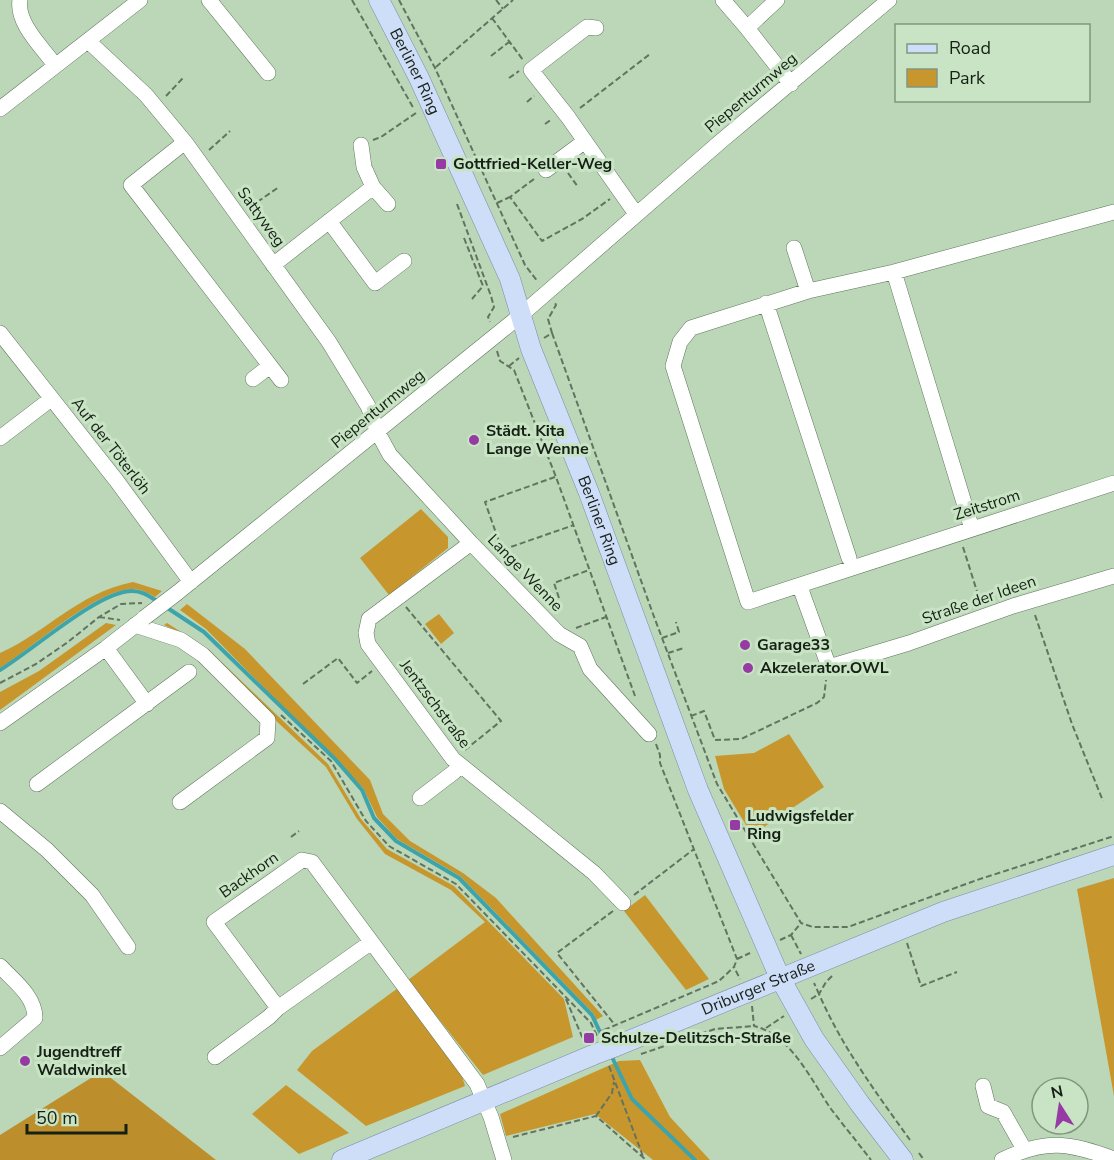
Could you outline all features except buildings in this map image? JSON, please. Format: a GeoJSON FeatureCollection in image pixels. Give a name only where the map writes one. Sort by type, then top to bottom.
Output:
{"type":"FeatureCollection","features":[{"type":"Feature","properties":{"kind":"main road","name":"Berliner Ring"},"geometry":{"type":"LineString","coordinates":[[379,0],[419,78],[510,279],[531,348],[589,493],[698,790],[780,978]]}},
{"type":"Feature","properties":{"kind":"main road","name":"Driburger Straße"},"geometry":{"type":"LineString","coordinates":[[342,1160],[485,1101],[600,1047],[943,912],[1114,855]]}},
{"type":"Feature","properties":{"kind":"main road"},"geometry":{"type":"LineString","coordinates":[[780,978],[814,1039],[860,1104],[910,1155]]}},
{"type":"Feature","properties":{"kind":"street"},"geometry":{"type":"LineString","coordinates":[[20,0],[18,9],[26,26],[55,65]]}},
{"type":"Feature","properties":{"kind":"street"},"geometry":{"type":"LineString","coordinates":[[0,109],[140,0]]}},
{"type":"Feature","properties":{"kind":"street"},"geometry":{"type":"LineString","coordinates":[[209,0],[268,73]]}},
{"type":"Feature","properties":{"kind":"street"},"geometry":{"type":"LineString","coordinates":[[723,0],[791,84]]}},
{"type":"Feature","properties":{"kind":"street"},"geometry":{"type":"LineString","coordinates":[[747,28],[777,0]]}},
{"type":"Feature","properties":{"kind":"street","name":"Piepenturmweg"},"geometry":{"type":"LineString","coordinates":[[0,723],[106,648],[139,618],[177,593],[378,433],[494,338],[636,214],[889,0]]}},
{"type":"Feature","properties":{"kind":"street"},"geometry":{"type":"LineString","coordinates":[[596,28],[587,27],[531,70],[568,117],[636,214]]}},
{"type":"Feature","properties":{"kind":"street","name":"Sattyweg"},"geometry":{"type":"LineString","coordinates":[[88,41],[146,94],[184,142],[329,342],[368,405],[378,433]]}},
{"type":"Feature","properties":{"kind":"street"},"geometry":{"type":"LineString","coordinates":[[553,165],[585,141]]}},
{"type":"Feature","properties":{"kind":"street"},"geometry":{"type":"LineString","coordinates":[[184,142],[127,180],[281,380]]}},
{"type":"Feature","properties":{"kind":"street"},"geometry":{"type":"LineString","coordinates":[[361,145],[364,167],[373,187],[387,204]]}},
{"type":"Feature","properties":{"kind":"street"},"geometry":{"type":"LineString","coordinates":[[273,265],[373,187]]}},
{"type":"Feature","properties":{"kind":"street"},"geometry":{"type":"LineString","coordinates":[[849,558],[766,303],[894,272],[1114,212]]}},
{"type":"Feature","properties":{"kind":"street"},"geometry":{"type":"LineString","coordinates":[[329,221],[375,283],[404,261]]}},
{"type":"Feature","properties":{"kind":"street"},"geometry":{"type":"LineString","coordinates":[[794,248],[808,291]]}},
{"type":"Feature","properties":{"kind":"street"},"geometry":{"type":"LineString","coordinates":[[894,272],[965,531]]}},
{"type":"Feature","properties":{"kind":"street","name":"Zeitstrom"},"geometry":{"type":"LineString","coordinates":[[766,303],[691,328],[680,342],[673,366],[748,602],[1114,483]]}},
{"type":"Feature","properties":{"kind":"street","name":"Auf der Töterlöh"},"geometry":{"type":"LineString","coordinates":[[0,333],[116,480],[191,582]]}},
{"type":"Feature","properties":{"kind":"street"},"geometry":{"type":"LineString","coordinates":[[253,379],[270,366]]}},
{"type":"Feature","properties":{"kind":"street"},"geometry":{"type":"LineString","coordinates":[[0,438],[51,399]]}},
{"type":"Feature","properties":{"kind":"street","name":"Lange Wenne"},"geometry":{"type":"LineString","coordinates":[[378,433],[390,455],[471,543],[559,634],[580,646],[590,669],[649,734]]}},
{"type":"Feature","properties":{"kind":"street","name":"Jentzschstraße"},"geometry":{"type":"LineString","coordinates":[[471,543],[369,619],[366,633],[368,644],[456,762],[594,873],[623,903]]}},
{"type":"Feature","properties":{"kind":"street","name":"Straße der Ideen"},"geometry":{"type":"LineString","coordinates":[[829,667],[909,643],[1013,606],[1114,576]]}},
{"type":"Feature","properties":{"kind":"street"},"geometry":{"type":"LineString","coordinates":[[800,586],[829,667]]}},
{"type":"Feature","properties":{"kind":"street"},"geometry":{"type":"LineString","coordinates":[[139,618],[181,640],[203,655],[268,720],[267,738],[180,802]]}},
{"type":"Feature","properties":{"kind":"street"},"geometry":{"type":"LineString","coordinates":[[106,648],[147,704]]}},
{"type":"Feature","properties":{"kind":"street"},"geometry":{"type":"LineString","coordinates":[[37,784],[189,672]]}},
{"type":"Feature","properties":{"kind":"street"},"geometry":{"type":"LineString","coordinates":[[420,798],[454,772],[456,762]]}},
{"type":"Feature","properties":{"kind":"street"},"geometry":{"type":"LineString","coordinates":[[0,811],[47,850],[92,896],[128,946]]}},
{"type":"Feature","properties":{"kind":"street","name":"Backhorn"},"geometry":{"type":"LineString","coordinates":[[278,1008],[214,922],[302,860],[312,862],[477,1084],[485,1101]]}},
{"type":"Feature","properties":{"kind":"street"},"geometry":{"type":"LineString","coordinates":[[215,1057],[278,1008],[370,943]]}},
{"type":"Feature","properties":{"kind":"street"},"geometry":{"type":"LineString","coordinates":[[0,966],[33,1001],[35,1018],[0,1048]]}},
{"type":"Feature","properties":{"kind":"street"},"geometry":{"type":"LineString","coordinates":[[983,1086],[988,1106],[1003,1112],[1023,1149]]}},
{"type":"Feature","properties":{"kind":"street"},"geometry":{"type":"LineString","coordinates":[[485,1101],[504,1160]]}},
{"type":"Feature","properties":{"kind":"street"},"geometry":{"type":"LineString","coordinates":[[1002,1160],[1023,1149],[1057,1144],[1089,1150],[1114,1159]]}},
{"type":"Feature","properties":{"kind":"path"},"geometry":{"type":"LineString","coordinates":[[352,0],[416,112],[381,137],[361,145]]}},
{"type":"Feature","properties":{"kind":"path"},"geometry":{"type":"LineString","coordinates":[[496,0],[503,9]]}},
{"type":"Feature","properties":{"kind":"path"},"geometry":{"type":"LineString","coordinates":[[419,78],[435,68],[513,0]]}},
{"type":"Feature","properties":{"kind":"path"},"geometry":{"type":"LineString","coordinates":[[492,18],[531,70]]}},
{"type":"Feature","properties":{"kind":"path"},"geometry":{"type":"LineString","coordinates":[[491,56],[509,42]]}},
{"type":"Feature","properties":{"kind":"path"},"geometry":{"type":"LineString","coordinates":[[568,117],[650,54]]}},
{"type":"Feature","properties":{"kind":"path"},"geometry":{"type":"LineString","coordinates":[[156,107],[183,78]]}},
{"type":"Feature","properties":{"kind":"path"},"geometry":{"type":"LineString","coordinates":[[197,160],[230,131]]}},
{"type":"Feature","properties":{"kind":"path"},"geometry":{"type":"LineString","coordinates":[[497,203],[510,197],[553,165],[578,187]]}},
{"type":"Feature","properties":{"kind":"path"},"geometry":{"type":"LineString","coordinates":[[237,216],[279,187]]}},
{"type":"Feature","properties":{"kind":"path"},"geometry":{"type":"LineString","coordinates":[[510,197],[542,241],[582,219],[620,192]]}},
{"type":"Feature","properties":{"kind":"path"},"geometry":{"type":"LineString","coordinates":[[454,197],[491,296],[494,307],[488,317],[500,361],[514,370],[556,477],[637,702]]}},
{"type":"Feature","properties":{"kind":"path"},"geometry":{"type":"LineString","coordinates":[[464,238],[483,286],[472,299]]}},
{"type":"Feature","properties":{"kind":"path"},"geometry":{"type":"LineString","coordinates":[[552,333],[717,784],[801,923],[813,927],[848,927],[977,880],[1114,836]]}},
{"type":"Feature","properties":{"kind":"path"},"geometry":{"type":"LineString","coordinates":[[556,477],[485,502],[490,518],[502,550],[573,525]]}},
{"type":"Feature","properties":{"kind":"path"},"geometry":{"type":"LineString","coordinates":[[965,531],[980,600]]}},
{"type":"Feature","properties":{"kind":"path"},"geometry":{"type":"LineString","coordinates":[[559,598],[554,583],[589,570]]}},
{"type":"Feature","properties":{"kind":"path"},"geometry":{"type":"LineString","coordinates":[[399,597],[501,722],[456,762]]}},
{"type":"Feature","properties":{"kind":"path"},"geometry":{"type":"LineString","coordinates":[[0,683],[36,664],[99,617],[121,604],[133,602],[139,618],[124,621],[99,617]]}},
{"type":"Feature","properties":{"kind":"path"},"geometry":{"type":"LineString","coordinates":[[559,634],[606,618]]}},
{"type":"Feature","properties":{"kind":"path"},"geometry":{"type":"LineString","coordinates":[[1037,620],[1072,724],[1103,801]]}},
{"type":"Feature","properties":{"kind":"path"},"geometry":{"type":"LineString","coordinates":[[662,638],[679,632],[676,622]]}},
{"type":"Feature","properties":{"kind":"path"},"geometry":{"type":"LineString","coordinates":[[668,654],[684,648]]}},
{"type":"Feature","properties":{"kind":"path"},"geometry":{"type":"LineString","coordinates":[[303,684],[338,658],[357,683],[381,663]]}},
{"type":"Feature","properties":{"kind":"path"},"geometry":{"type":"LineString","coordinates":[[691,716],[704,711],[715,740],[741,739],[817,703],[824,697],[829,667]]}},
{"type":"Feature","properties":{"kind":"path"},"geometry":{"type":"LineString","coordinates":[[280,713],[331,761],[366,821],[389,846],[456,884],[591,1023],[595,1032]]}},
{"type":"Feature","properties":{"kind":"path"},"geometry":{"type":"LineString","coordinates":[[600,1047],[615,1025],[719,981],[734,967],[737,960],[660,763],[660,755],[654,738],[649,734]]}},
{"type":"Feature","properties":{"kind":"path"},"geometry":{"type":"LineString","coordinates":[[291,837],[298,831]]}},
{"type":"Feature","properties":{"kind":"path"},"geometry":{"type":"LineString","coordinates":[[615,1025],[557,954],[694,849]]}},
{"type":"Feature","properties":{"kind":"path"},"geometry":{"type":"LineString","coordinates":[[791,935],[801,923]]}},
{"type":"Feature","properties":{"kind":"path"},"geometry":{"type":"LineString","coordinates":[[908,946],[921,986],[957,972]]}},
{"type":"Feature","properties":{"kind":"path"},"geometry":{"type":"LineString","coordinates":[[734,967],[753,1012],[754,1026]]}},
{"type":"Feature","properties":{"kind":"path"},"geometry":{"type":"LineString","coordinates":[[819,994],[828,1016],[862,1072],[910,1140]]}},
{"type":"Feature","properties":{"kind":"path"},"geometry":{"type":"LineString","coordinates":[[565,996],[600,1047],[645,1159]]}},
{"type":"Feature","properties":{"kind":"path"},"geometry":{"type":"LineString","coordinates":[[636,1056],[715,1029],[754,1026],[765,1029],[786,1045],[871,1160]]}},
{"type":"Feature","properties":{"kind":"path"},"geometry":{"type":"LineString","coordinates":[[498,1140],[596,1116],[612,1093],[615,1080]]}},
{"type":"Feature","properties":{"kind":"path"},"geometry":{"type":"LineString","coordinates":[[596,1116],[645,1159]]}},
{"type":"Feature","properties":{"kind":"path"},"geometry":{"type":"LineString","coordinates":[[910,1155],[924,1160]]}},
{"type":"Feature","properties":{"kind":"green space"},"geometry":{"type":"Polygon","coordinates":[[[421,509],[448,537],[448,548],[389,595],[360,558],[421,509]]]}},
{"type":"Feature","properties":{"kind":"green space"},"geometry":{"type":"Polygon","coordinates":[[[133,582],[162,591],[155,597],[142,590],[133,589],[101,599],[65,621],[0,668],[0,653],[95,595],[133,582]]]}},
{"type":"Feature","properties":{"kind":"green space"},"geometry":{"type":"Polygon","coordinates":[[[187,604],[245,649],[370,780],[383,814],[410,841],[463,873],[496,898],[603,1016],[596,1020],[594,1014],[460,876],[397,839],[377,817],[363,788],[206,629],[180,610],[187,604]]]}},
{"type":"Feature","properties":{"kind":"green space"},"geometry":{"type":"Polygon","coordinates":[[[439,614],[454,633],[441,644],[425,624],[439,614]]]}},
{"type":"Feature","properties":{"kind":"green space"},"geometry":{"type":"Polygon","coordinates":[[[106,623],[116,625],[0,710],[0,692],[39,671],[106,623]]]}},
{"type":"Feature","properties":{"kind":"green space"},"geometry":{"type":"Polygon","coordinates":[[[167,623],[208,649],[328,764],[361,819],[387,849],[454,886],[564,999],[573,1037],[483,1075],[408,980],[485,922],[451,890],[385,854],[357,819],[326,767],[182,634],[164,625],[167,623]]]}},
{"type":"Feature","properties":{"kind":"green space"},"geometry":{"type":"Polygon","coordinates":[[[789,734],[824,787],[752,835],[724,789],[715,756],[754,753],[789,734]]]}},
{"type":"Feature","properties":{"kind":"green space"},"geometry":{"type":"Polygon","coordinates":[[[1114,878],[1114,1096],[1077,889],[1114,878]]]}},
{"type":"Feature","properties":{"kind":"green space"},"geometry":{"type":"Polygon","coordinates":[[[645,895],[709,979],[686,990],[624,911],[645,895]]]}},
{"type":"Feature","properties":{"kind":"green space"},"geometry":{"type":"Polygon","coordinates":[[[398,988],[461,1073],[465,1086],[366,1126],[297,1070],[312,1051],[398,988]]]}},
{"type":"Feature","properties":{"kind":"green space"},"geometry":{"type":"Polygon","coordinates":[[[640,1060],[670,1117],[710,1160],[653,1160],[595,1114],[506,1136],[500,1114],[619,1061],[640,1060]]]}},
{"type":"Feature","properties":{"kind":"green space"},"geometry":{"type":"Polygon","coordinates":[[[286,1085],[349,1133],[299,1154],[252,1114],[286,1085]]]}},
{"type":"Feature","properties":{"kind":"shaded area"},"geometry":{"type":"Polygon","coordinates":[[[102,1071],[216,1160],[0,1160],[0,1135],[102,1071]]]}},
{"type":"Feature","properties":{"kind":"waterway"},"geometry":{"type":"LineString","coordinates":[[0,670],[65,623],[102,601],[132,591],[142,593],[157,601]]}},
{"type":"Feature","properties":{"kind":"waterway"},"geometry":{"type":"LineString","coordinates":[[166,607],[204,632],[335,759],[362,790],[374,818],[396,841],[459,878],[592,1015],[606,1045]]}},
{"type":"Feature","properties":{"kind":"waterway"},"geometry":{"type":"LineString","coordinates":[[611,1055],[632,1099],[695,1160]]}},
{"type":"Feature","properties":{"kind":"place","name":"Gottfried-Keller-Weg"},"geometry":{"type":"Point","coordinates":[441,164]}},
{"type":"Feature","properties":{"kind":"place","name":"Städt. Kita Lange Wenne"},"geometry":{"type":"Point","coordinates":[474,440]}},
{"type":"Feature","properties":{"kind":"place","name":"Garage33"},"geometry":{"type":"Point","coordinates":[745,645]}},
{"type":"Feature","properties":{"kind":"place","name":"Akzelerator.OWL"},"geometry":{"type":"Point","coordinates":[748,668]}},
{"type":"Feature","properties":{"kind":"place","name":"Ludwigsfelder Ring"},"geometry":{"type":"Point","coordinates":[735,825]}},
{"type":"Feature","properties":{"kind":"place","name":"Schulze-Delitzsch-Straße"},"geometry":{"type":"Point","coordinates":[589,1038]}},
{"type":"Feature","properties":{"kind":"place","name":"Jugendtreff Waldwinkel"},"geometry":{"type":"Point","coordinates":[25,1061]}}]}
